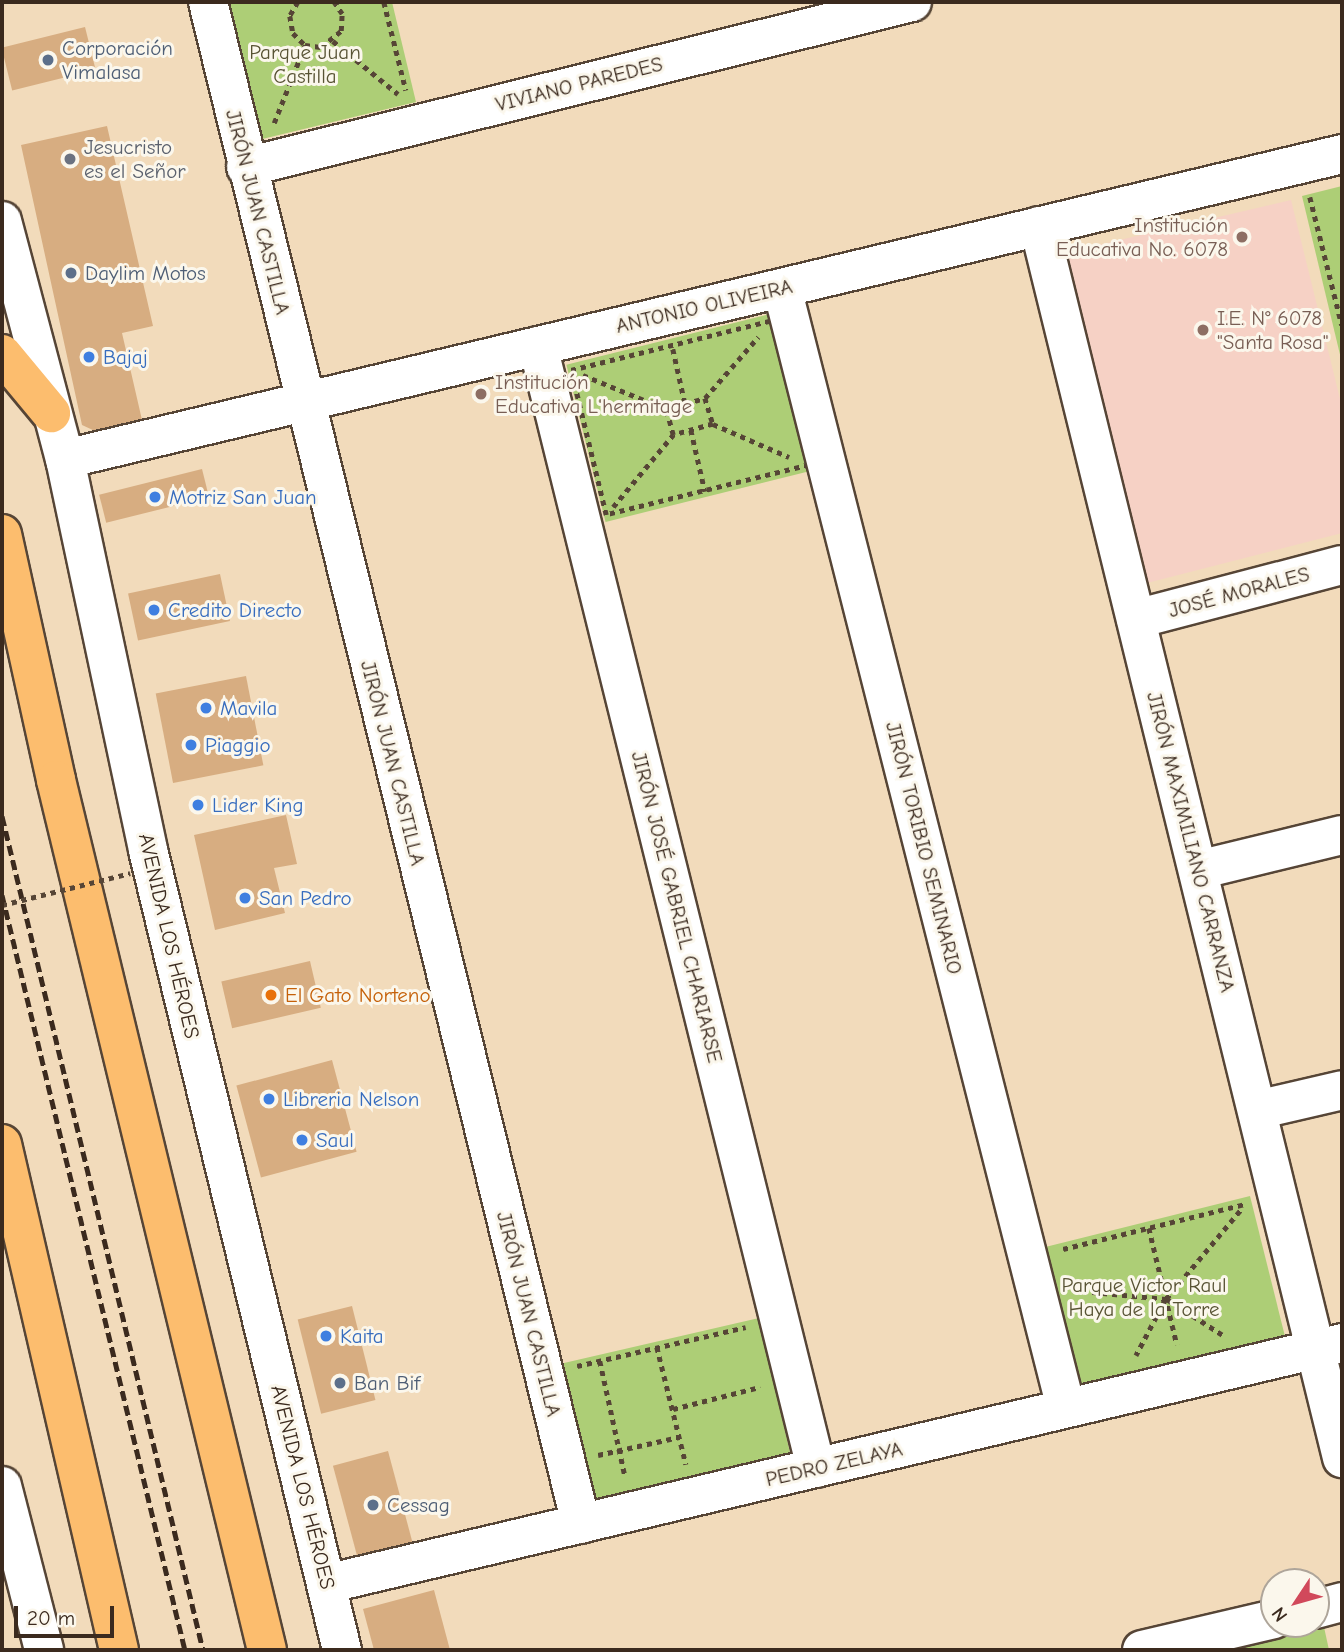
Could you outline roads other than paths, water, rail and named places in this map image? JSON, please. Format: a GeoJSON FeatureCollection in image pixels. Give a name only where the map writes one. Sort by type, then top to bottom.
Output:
{"type":"FeatureCollection","features":[{"type":"Feature","properties":{"kind":"main road"},"geometry":{"type":"LineString","coordinates":[[2,354],[51,413]]}},
{"type":"Feature","properties":{"kind":"main road"},"geometry":{"type":"LineString","coordinates":[[2,534],[56,780],[267,1650]]}},
{"type":"Feature","properties":{"kind":"main road"},"geometry":{"type":"LineString","coordinates":[[2,1144],[119,1650]]}},
{"type":"Feature","properties":{"kind":"street","name":"JIRÓN JUAN CASTILLA"},"geometry":{"type":"LineString","coordinates":[[208,2],[246,167],[581,1524]]}},
{"type":"Feature","properties":{"kind":"street","name":"VIVIANO PAREDES"},"geometry":{"type":"LineString","coordinates":[[246,167],[912,2]]}},
{"type":"Feature","properties":{"kind":"street","name":"ANTONIO OLIVEIRA"},"geometry":{"type":"LineString","coordinates":[[65,459],[538,346],[777,304],[1040,226],[1342,154]]}},
{"type":"Feature","properties":{"kind":"street","name":"AVENIDA LOS HÉROES"},"geometry":{"type":"LineString","coordinates":[[2,221],[65,459],[148,850],[342,1650]]}},
{"type":"Feature","properties":{"kind":"street","name":"JIRÓN MAXIMILIANO CARRANZA"},"geometry":{"type":"LineString","coordinates":[[1040,226],[1257,1110],[1329,1346],[1342,1458]]}},
{"type":"Feature","properties":{"kind":"street","name":"JIRÓN TORIBIO SEMINARIO"},"geometry":{"type":"LineString","coordinates":[[777,304],[1066,1408]]}},
{"type":"Feature","properties":{"kind":"street","name":"JIRÓN JOSÉ GABRIEL CHARIARSE"},"geometry":{"type":"LineString","coordinates":[[538,346],[594,518],[816,1468]]}},
{"type":"Feature","properties":{"kind":"street","name":"JOSÉ MORALES"},"geometry":{"type":"LineString","coordinates":[[1136,619],[1342,565]]}},
{"type":"Feature","properties":{"kind":"street"},"geometry":{"type":"LineString","coordinates":[[1198,870],[1342,835]]}},
{"type":"Feature","properties":{"kind":"street"},"geometry":{"type":"LineString","coordinates":[[1257,1110],[1342,1090]]}},
{"type":"Feature","properties":{"kind":"street","name":"PEDRO ZELAYA"},"geometry":{"type":"LineString","coordinates":[[326,1584],[1329,1346]]}},
{"type":"Feature","properties":{"kind":"street"},"geometry":{"type":"LineString","coordinates":[[2,1486],[44,1650]]}},
{"type":"Feature","properties":{"kind":"street"},"geometry":{"type":"LineString","coordinates":[[1142,1650],[1260,1622]]}},
{"type":"Feature","properties":{"kind":"railway"},"geometry":{"type":"LineString","coordinates":[[2,816],[203,1650]]}},
{"type":"Feature","properties":{"kind":"railway"},"geometry":{"type":"LineString","coordinates":[[2,895],[185,1650]]}},
{"type":"Feature","properties":{"kind":"place","name":"Corporación Vimalasa"},"geometry":{"type":"Point","coordinates":[48,60]}},
{"type":"Feature","properties":{"kind":"place","name":"Jesucristo es el Señor"},"geometry":{"type":"Point","coordinates":[70,159]}},
{"type":"Feature","properties":{"kind":"place","name":"Institución Educativa No. 6078"},"geometry":{"type":"Point","coordinates":[1242,237]}},
{"type":"Feature","properties":{"kind":"place","name":"Daylim Motos"},"geometry":{"type":"Point","coordinates":[71,273]}},
{"type":"Feature","properties":{"kind":"place","name":"I.E. N° 6078 \"Santa Rosa\""},"geometry":{"type":"Point","coordinates":[1203,330]}},
{"type":"Feature","properties":{"kind":"place","name":"Bajaj"},"geometry":{"type":"Point","coordinates":[89,357]}},
{"type":"Feature","properties":{"kind":"place","name":"Institución Educativa L'hermitage"},"geometry":{"type":"Point","coordinates":[481,394]}},
{"type":"Feature","properties":{"kind":"place","name":"Motriz San Juan"},"geometry":{"type":"Point","coordinates":[155,497]}},
{"type":"Feature","properties":{"kind":"place","name":"Credito Directo"},"geometry":{"type":"Point","coordinates":[154,610]}},
{"type":"Feature","properties":{"kind":"place","name":"Mavila"},"geometry":{"type":"Point","coordinates":[206,708]}},
{"type":"Feature","properties":{"kind":"place","name":"Piaggio"},"geometry":{"type":"Point","coordinates":[191,745]}},
{"type":"Feature","properties":{"kind":"place","name":"Lider King"},"geometry":{"type":"Point","coordinates":[198,805]}},
{"type":"Feature","properties":{"kind":"place","name":"San Pedro"},"geometry":{"type":"Point","coordinates":[245,898]}},
{"type":"Feature","properties":{"kind":"place","name":"El Gato Norteno"},"geometry":{"type":"Point","coordinates":[271,995]}},
{"type":"Feature","properties":{"kind":"place","name":"Libreria Nelson"},"geometry":{"type":"Point","coordinates":[269,1099]}},
{"type":"Feature","properties":{"kind":"place","name":"Saul"},"geometry":{"type":"Point","coordinates":[302,1140]}},
{"type":"Feature","properties":{"kind":"place","name":"Kaita"},"geometry":{"type":"Point","coordinates":[326,1336]}},
{"type":"Feature","properties":{"kind":"place","name":"Ban Bif"},"geometry":{"type":"Point","coordinates":[340,1383]}},
{"type":"Feature","properties":{"kind":"place","name":"Cessag"},"geometry":{"type":"Point","coordinates":[373,1505]}},
{"type":"Feature","properties":{"kind":"park label","name":"Parque Juan Castilla"},"geometry":{"type":"Point","coordinates":[305,64]}},
{"type":"Feature","properties":{"kind":"park label","name":"Parque Victor Raul Haya de la Torre"},"geometry":{"type":"Point","coordinates":[1144,1297]}}]}
